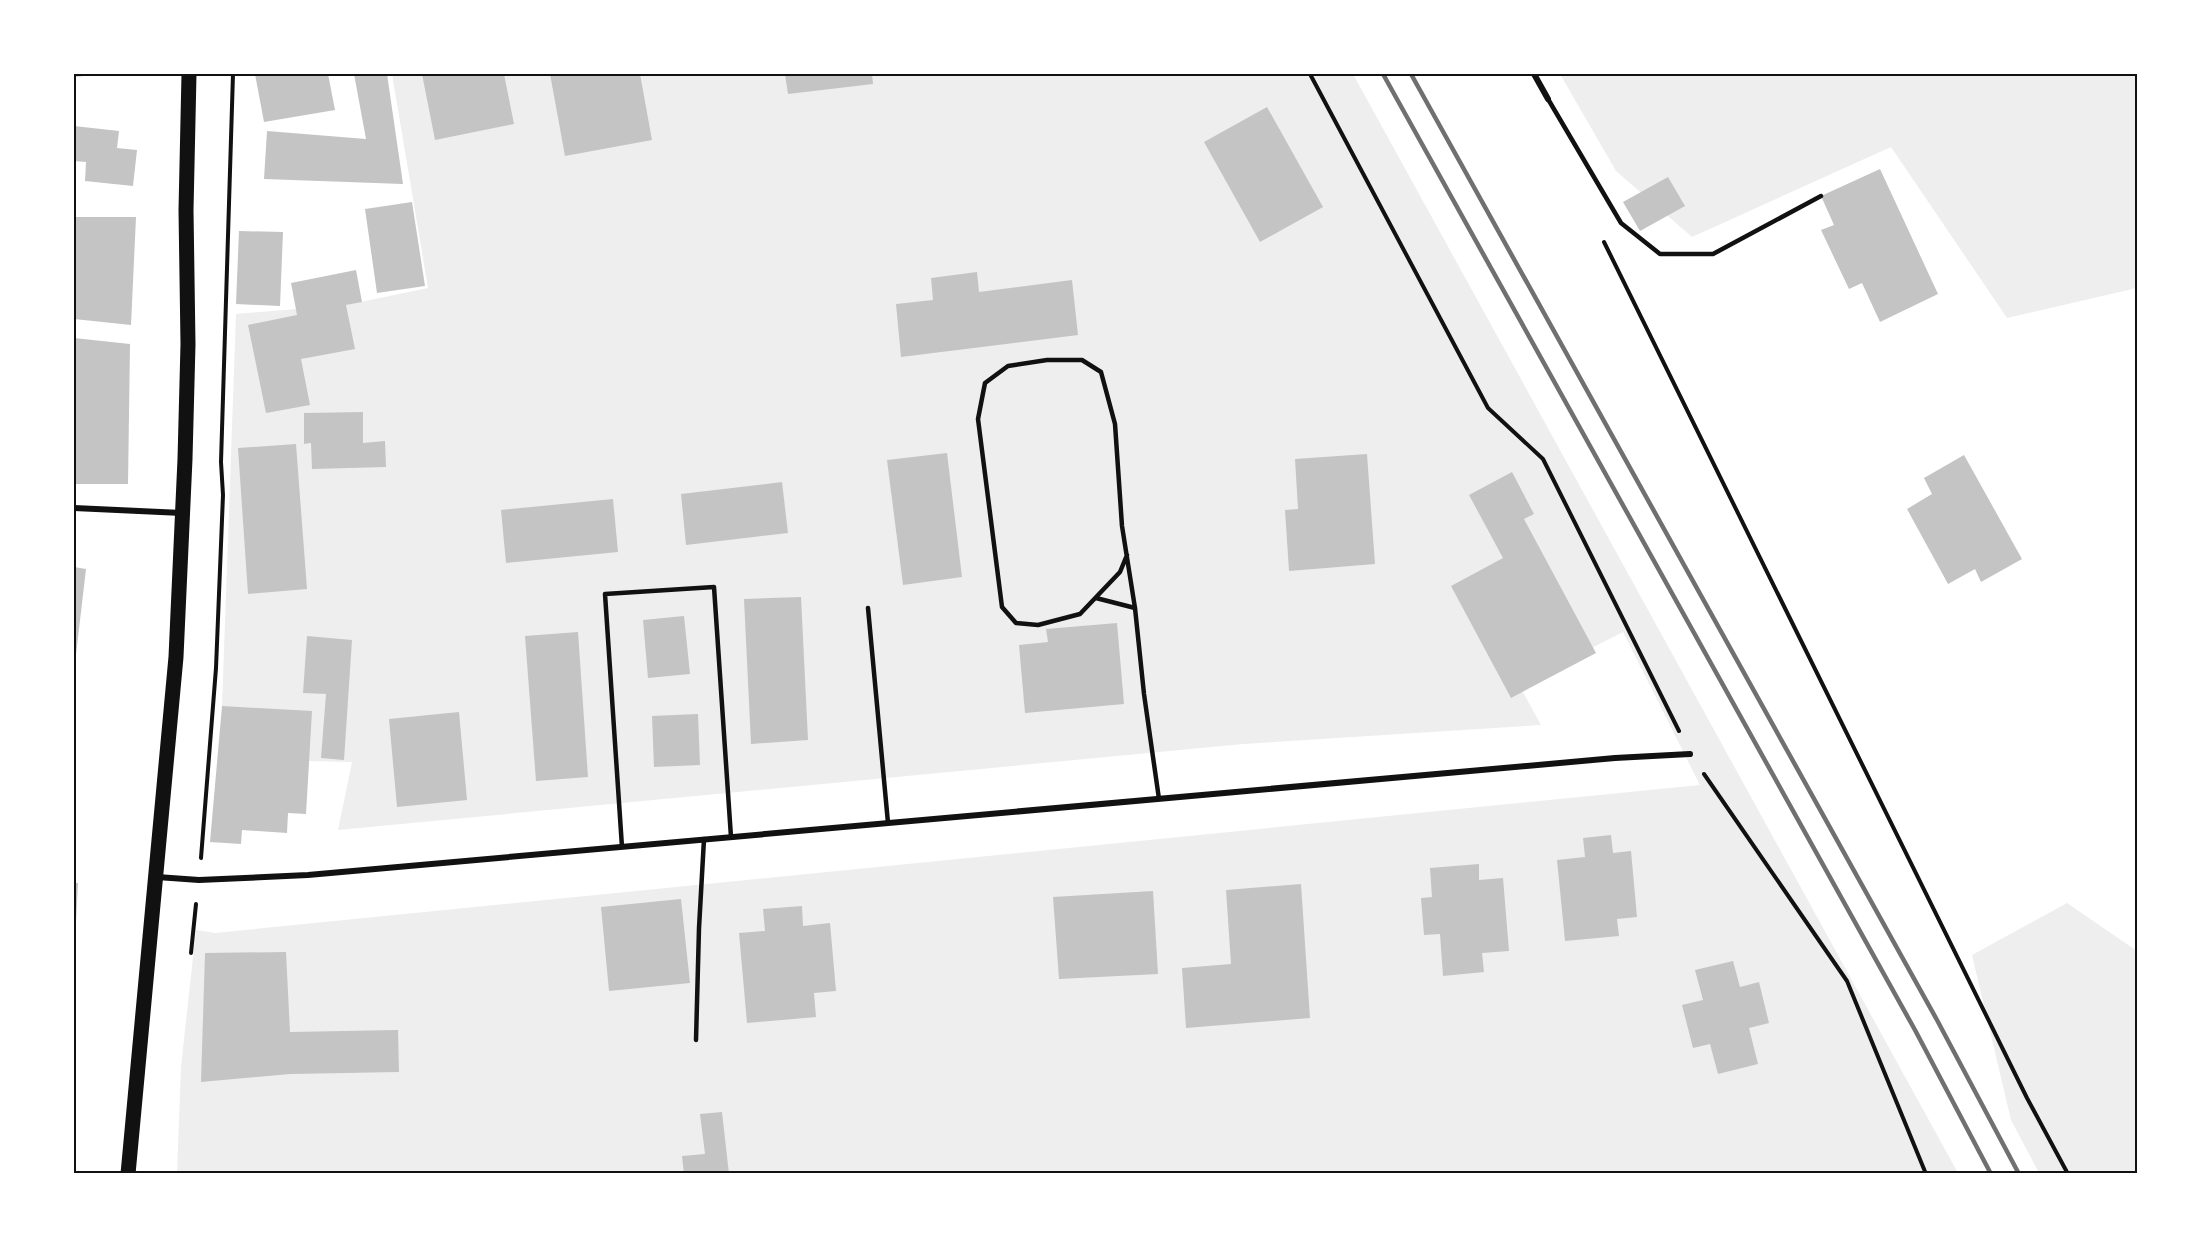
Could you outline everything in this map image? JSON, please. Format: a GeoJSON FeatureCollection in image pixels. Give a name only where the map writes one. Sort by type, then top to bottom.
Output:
{"type":"FeatureCollection","features":[{"type":"Feature","properties":{"kind":"main road"},"geometry":{"type":"LineString","coordinates":[[128,1173],[176,657],[188,344],[186,210],[189,74]]}},
{"type":"Feature","properties":{"kind":"street"},"geometry":{"type":"LineString","coordinates":[[1534,74],[1548,99]]}},
{"type":"Feature","properties":{"kind":"street"},"geometry":{"type":"LineString","coordinates":[[74,508],[183,513]]}},
{"type":"Feature","properties":{"kind":"street"},"geometry":{"type":"LineString","coordinates":[[157,877],[199,880],[308,875],[1615,758],[1690,754]]}},
{"type":"Feature","properties":{"kind":"lane"},"geometry":{"type":"LineString","coordinates":[[1548,99],[1621,224],[1660,254],[1713,254],[1821,196]]}},
{"type":"Feature","properties":{"kind":"lane"},"geometry":{"type":"LineString","coordinates":[[1126,555],[1120,572],[1080,614],[1038,625],[1016,623],[1002,607],[978,419],[985,383],[1008,366],[1047,360],[1082,360],[1101,372],[1115,424],[1122,526],[1135,608],[1159,799]]}},
{"type":"Feature","properties":{"kind":"lane"},"geometry":{"type":"LineString","coordinates":[[622,847],[605,594],[714,587],[731,837]]}},
{"type":"Feature","properties":{"kind":"lane"},"geometry":{"type":"LineString","coordinates":[[1096,598],[1135,608]]}},
{"type":"Feature","properties":{"kind":"lane"},"geometry":{"type":"LineString","coordinates":[[868,608],[888,823]]}},
{"type":"Feature","properties":{"kind":"lane"},"geometry":{"type":"LineString","coordinates":[[696,1040],[704,839]]}},
{"type":"Feature","properties":{"kind":"path"},"geometry":{"type":"LineString","coordinates":[[191,953],[216,668],[223,495],[221,462],[233,74]]}},
{"type":"Feature","properties":{"kind":"path"},"geometry":{"type":"LineString","coordinates":[[1310,74],[1488,408],[1543,459],[1690,754],[1847,981],[1926,1173]]}},
{"type":"Feature","properties":{"kind":"path"},"geometry":{"type":"LineString","coordinates":[[1600,232],[2026,1098],[2067,1173]]}},
{"type":"Feature","properties":{"kind":"shaded area"},"geometry":{"type":"Polygon","coordinates":[[[392,74],[1353,74],[1958,1173],[177,1174],[181,1067],[196,930],[215,933],[1700,785],[1623,632],[1519,685],[1541,725],[1243,744],[338,830],[352,762],[309,761],[222,706],[236,314],[346,305],[428,288],[392,74]]]}},
{"type":"Feature","properties":{"kind":"shaded area"},"geometry":{"type":"Polygon","coordinates":[[[1560,74],[2137,74],[2137,288],[2007,318],[1891,147],[1692,237],[1616,171],[1560,74]]]}},
{"type":"Feature","properties":{"kind":"shaded area"},"geometry":{"type":"Polygon","coordinates":[[[2067,903],[2137,951],[2137,1173],[2039,1173],[2011,1120],[1972,955],[2067,903]]]}},
{"type":"Feature","properties":{"kind":"building"},"geometry":{"type":"Polygon","coordinates":[[[74,74],[94,74],[94,75],[74,77],[74,74]]]}},
{"type":"Feature","properties":{"kind":"building"},"geometry":{"type":"Polygon","coordinates":[[[255,74],[328,74],[335,110],[264,122],[255,74]]]}},
{"type":"Feature","properties":{"kind":"building"},"geometry":{"type":"Polygon","coordinates":[[[354,74],[387,74],[403,184],[264,179],[267,131],[366,139],[354,74]]]}},
{"type":"Feature","properties":{"kind":"building"},"geometry":{"type":"Polygon","coordinates":[[[422,74],[504,74],[514,124],[435,140],[422,74]]]}},
{"type":"Feature","properties":{"kind":"building"},"geometry":{"type":"Polygon","coordinates":[[[550,74],[640,74],[652,140],[565,156],[550,74]]]}},
{"type":"Feature","properties":{"kind":"building"},"geometry":{"type":"Polygon","coordinates":[[[785,74],[872,74],[873,84],[788,94],[785,74]]]}},
{"type":"Feature","properties":{"kind":"building"},"geometry":{"type":"Polygon","coordinates":[[[1267,107],[1323,207],[1260,242],[1204,142],[1267,107]]]}},
{"type":"Feature","properties":{"kind":"building"},"geometry":{"type":"Polygon","coordinates":[[[74,126],[119,131],[117,148],[137,150],[133,186],[85,181],[86,162],[74,161],[74,126]]]}},
{"type":"Feature","properties":{"kind":"building"},"geometry":{"type":"Polygon","coordinates":[[[1880,169],[1938,294],[1880,322],[1862,283],[1849,289],[1821,230],[1834,225],[1821,196],[1880,169]]]}},
{"type":"Feature","properties":{"kind":"building"},"geometry":{"type":"Polygon","coordinates":[[[1668,177],[1685,206],[1640,231],[1623,202],[1668,177]]]}},
{"type":"Feature","properties":{"kind":"building"},"geometry":{"type":"Polygon","coordinates":[[[412,202],[425,286],[377,293],[365,209],[412,202]]]}},
{"type":"Feature","properties":{"kind":"building"},"geometry":{"type":"Polygon","coordinates":[[[74,217],[136,217],[131,325],[74,319],[74,217]]]}},
{"type":"Feature","properties":{"kind":"building"},"geometry":{"type":"Polygon","coordinates":[[[239,231],[283,232],[280,306],[236,304],[239,231]]]}},
{"type":"Feature","properties":{"kind":"building"},"geometry":{"type":"Polygon","coordinates":[[[356,270],[362,302],[346,305],[355,349],[301,359],[310,405],[266,413],[248,325],[297,315],[291,283],[356,270]]]}},
{"type":"Feature","properties":{"kind":"building"},"geometry":{"type":"Polygon","coordinates":[[[977,272],[979,292],[1072,280],[1078,335],[901,357],[896,304],[933,300],[931,278],[977,272]]]}},
{"type":"Feature","properties":{"kind":"building"},"geometry":{"type":"Polygon","coordinates":[[[74,338],[130,344],[128,484],[74,484],[74,338]]]}},
{"type":"Feature","properties":{"kind":"building"},"geometry":{"type":"Polygon","coordinates":[[[363,412],[363,443],[385,441],[386,467],[312,469],[311,443],[304,444],[304,413],[363,412]]]}},
{"type":"Feature","properties":{"kind":"building"},"geometry":{"type":"Polygon","coordinates":[[[296,444],[307,589],[248,594],[238,448],[296,444]]]}},
{"type":"Feature","properties":{"kind":"building"},"geometry":{"type":"Polygon","coordinates":[[[947,453],[962,577],[903,585],[887,460],[947,453]]]}},
{"type":"Feature","properties":{"kind":"building"},"geometry":{"type":"Polygon","coordinates":[[[1367,454],[1375,564],[1289,571],[1285,510],[1298,509],[1295,459],[1367,454]]]}},
{"type":"Feature","properties":{"kind":"building"},"geometry":{"type":"Polygon","coordinates":[[[1964,455],[2022,559],[1981,582],[1975,569],[1948,584],[1907,509],[1932,494],[1924,478],[1964,455]]]}},
{"type":"Feature","properties":{"kind":"building"},"geometry":{"type":"Polygon","coordinates":[[[1512,472],[1534,514],[1524,519],[1596,653],[1511,698],[1451,586],[1503,558],[1469,495],[1512,472]]]}},
{"type":"Feature","properties":{"kind":"building"},"geometry":{"type":"Polygon","coordinates":[[[782,482],[788,533],[686,545],[681,494],[782,482]]]}},
{"type":"Feature","properties":{"kind":"building"},"geometry":{"type":"Polygon","coordinates":[[[613,499],[618,552],[506,563],[501,510],[613,499]]]}},
{"type":"Feature","properties":{"kind":"building"},"geometry":{"type":"Polygon","coordinates":[[[74,567],[86,569],[75,663],[74,663],[74,567]]]}},
{"type":"Feature","properties":{"kind":"building"},"geometry":{"type":"Polygon","coordinates":[[[801,597],[808,740],[751,744],[744,599],[801,597]]]}},
{"type":"Feature","properties":{"kind":"building"},"geometry":{"type":"Polygon","coordinates":[[[684,616],[690,674],[648,678],[643,620],[684,616]]]}},
{"type":"Feature","properties":{"kind":"building"},"geometry":{"type":"Polygon","coordinates":[[[1117,623],[1124,704],[1025,713],[1019,645],[1048,642],[1046,629],[1117,623]]]}},
{"type":"Feature","properties":{"kind":"building"},"geometry":{"type":"Polygon","coordinates":[[[578,632],[588,777],[536,781],[525,636],[578,632]]]}},
{"type":"Feature","properties":{"kind":"building"},"geometry":{"type":"Polygon","coordinates":[[[307,636],[352,640],[344,760],[321,758],[326,694],[303,693],[307,636]]]}},
{"type":"Feature","properties":{"kind":"building"},"geometry":{"type":"Polygon","coordinates":[[[222,706],[312,711],[306,814],[288,813],[287,833],[242,830],[241,844],[210,842],[222,706]]]}},
{"type":"Feature","properties":{"kind":"building"},"geometry":{"type":"Polygon","coordinates":[[[459,712],[467,800],[397,807],[389,719],[459,712]]]}},
{"type":"Feature","properties":{"kind":"building"},"geometry":{"type":"Polygon","coordinates":[[[698,714],[700,765],[654,767],[652,716],[698,714]]]}},
{"type":"Feature","properties":{"kind":"building"},"geometry":{"type":"Polygon","coordinates":[[[1611,835],[1613,853],[1631,851],[1637,917],[1617,919],[1619,936],[1565,941],[1557,860],[1585,857],[1583,838],[1611,835]]]}},
{"type":"Feature","properties":{"kind":"building"},"geometry":{"type":"Polygon","coordinates":[[[1479,864],[1479,880],[1503,878],[1509,951],[1482,953],[1484,972],[1443,976],[1440,934],[1424,935],[1421,898],[1432,897],[1430,868],[1479,864]]]}},
{"type":"Feature","properties":{"kind":"building"},"geometry":{"type":"Polygon","coordinates":[[[74,883],[78,883],[75,941],[74,941],[74,883]]]}},
{"type":"Feature","properties":{"kind":"building"},"geometry":{"type":"Polygon","coordinates":[[[1301,884],[1310,1018],[1186,1028],[1182,968],[1231,964],[1226,890],[1301,884]]]}},
{"type":"Feature","properties":{"kind":"building"},"geometry":{"type":"Polygon","coordinates":[[[1153,891],[1158,974],[1059,979],[1053,897],[1153,891]]]}},
{"type":"Feature","properties":{"kind":"building"},"geometry":{"type":"Polygon","coordinates":[[[681,899],[690,983],[609,991],[601,907],[681,899]]]}},
{"type":"Feature","properties":{"kind":"building"},"geometry":{"type":"Polygon","coordinates":[[[802,906],[803,926],[830,923],[836,991],[814,993],[816,1017],[747,1023],[739,933],[765,931],[763,909],[802,906]]]}},
{"type":"Feature","properties":{"kind":"building"},"geometry":{"type":"Polygon","coordinates":[[[286,952],[290,1032],[398,1030],[399,1072],[290,1074],[201,1082],[205,953],[286,952]]]}},
{"type":"Feature","properties":{"kind":"building"},"geometry":{"type":"Polygon","coordinates":[[[1733,961],[1740,987],[1759,982],[1769,1023],[1749,1028],[1758,1064],[1718,1074],[1710,1044],[1693,1048],[1682,1005],[1703,1000],[1695,970],[1733,961]]]}},
{"type":"Feature","properties":{"kind":"building"},"geometry":{"type":"Polygon","coordinates":[[[722,1112],[729,1174],[684,1174],[682,1156],[705,1154],[700,1114],[722,1112]]]}},
{"type":"Feature","properties":{"kind":"railway"},"geometry":{"type":"LineString","coordinates":[[1383,74],[1915,1030],[1991,1174]]}},
{"type":"Feature","properties":{"kind":"railway"},"geometry":{"type":"LineString","coordinates":[[1411,74],[1937,1020],[2019,1174]]}}]}
